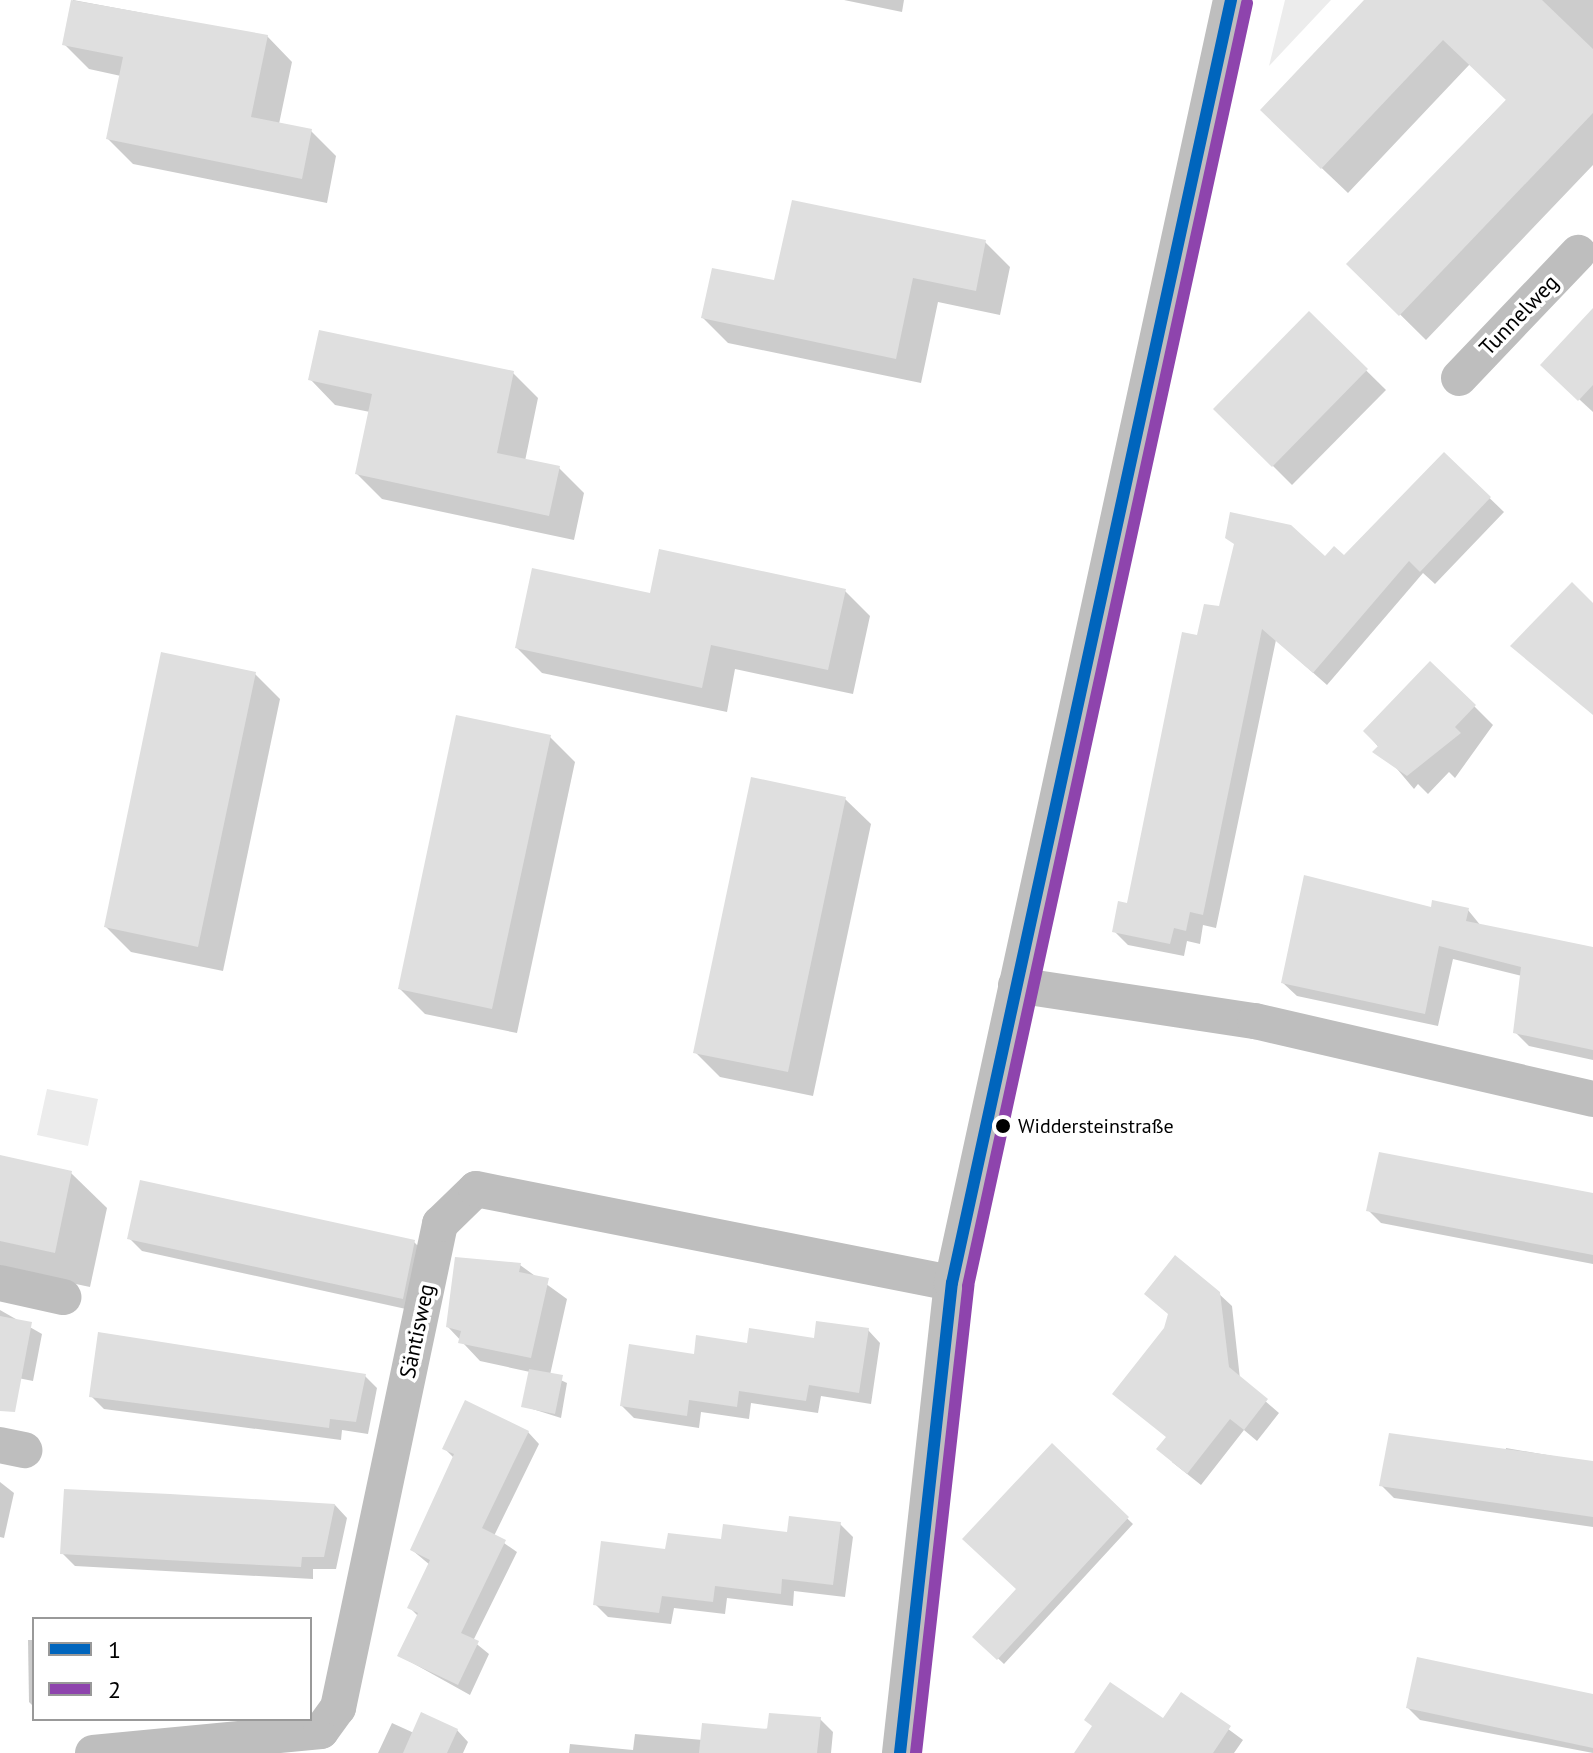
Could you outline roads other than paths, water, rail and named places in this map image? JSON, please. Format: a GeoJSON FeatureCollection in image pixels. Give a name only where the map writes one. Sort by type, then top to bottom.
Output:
{"type":"FeatureCollection","features":[{"type":"Feature","properties":{"kind":"street"},"geometry":{"type":"LineString","coordinates":[[900,1753],[952,1283],[1231,0]]}},
{"type":"Feature","properties":{"kind":"street","name":"Tunnelweg"},"geometry":{"type":"LineString","coordinates":[[1459,378],[1588,252]]}},
{"type":"Feature","properties":{"kind":"street"},"geometry":{"type":"LineString","coordinates":[[1016,985],[1255,1021],[1593,1099]]}},
{"type":"Feature","properties":{"kind":"street","name":"Säntisweg"},"geometry":{"type":"LineString","coordinates":[[93,1753],[321,1731],[338,1708],[440,1224],[476,1189],[952,1283]]}},
{"type":"Feature","properties":{"kind":"street"},"geometry":{"type":"LineString","coordinates":[[0,1283],[63,1297]]}},
{"type":"Feature","properties":{"kind":"place","name":"Widdersteinstraße"},"geometry":{"type":"Point","coordinates":[1003,1126]}}]}
